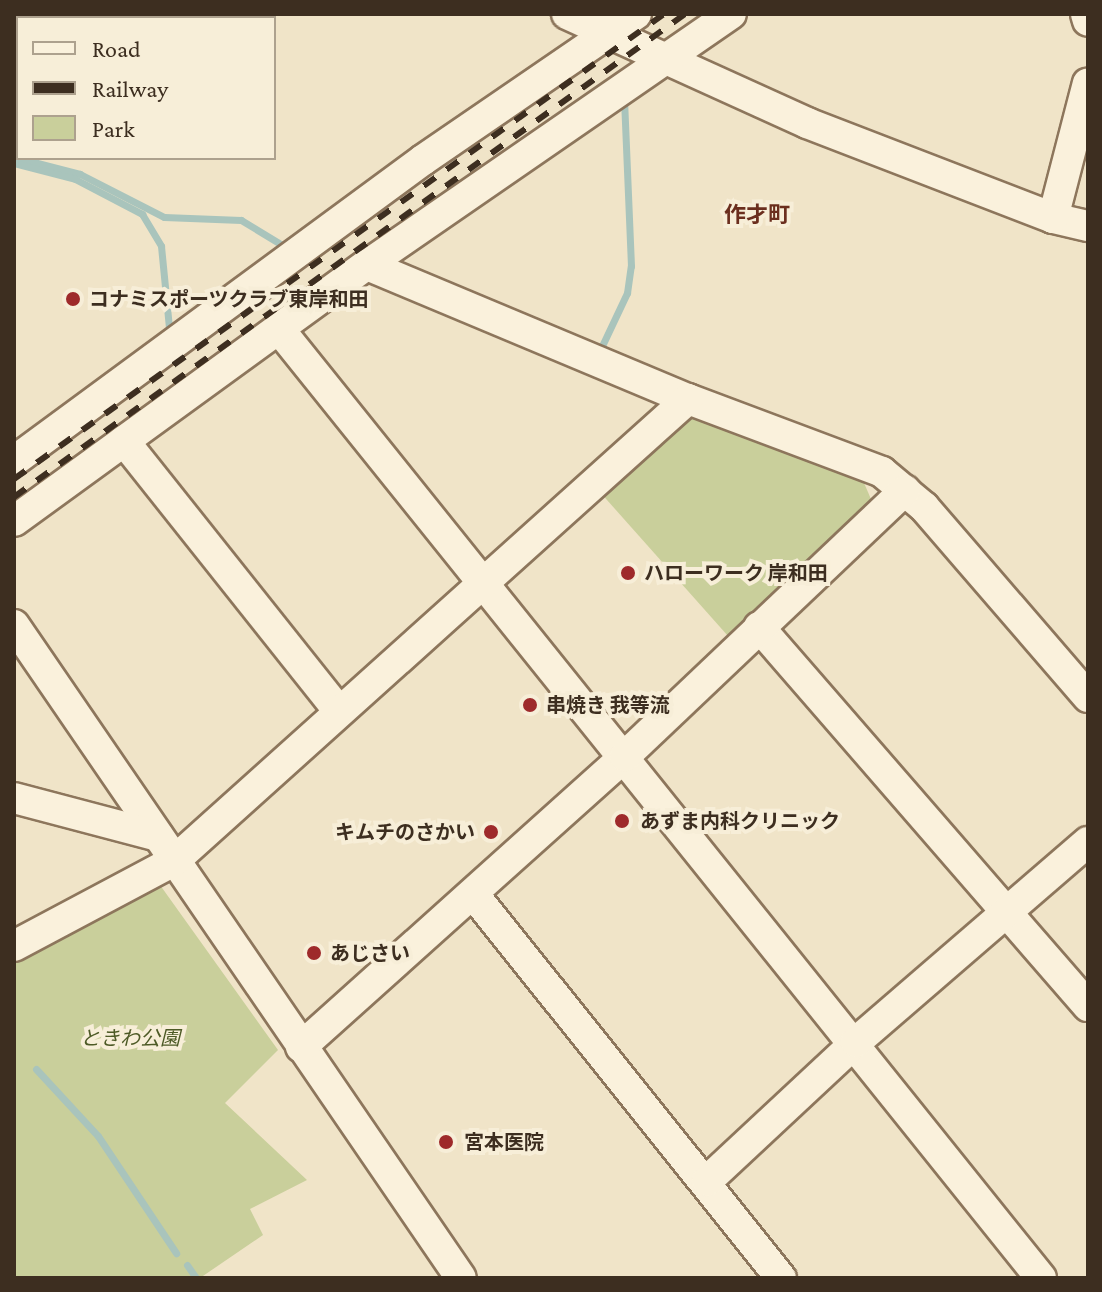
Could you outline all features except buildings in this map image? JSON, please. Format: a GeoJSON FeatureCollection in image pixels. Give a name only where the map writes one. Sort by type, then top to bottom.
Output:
{"type":"FeatureCollection","features":[{"type":"Feature","properties":{"kind":"street"},"geometry":{"type":"LineString","coordinates":[[567,14],[622,22],[662,59],[807,123],[1053,218],[1088,226]]}},
{"type":"Feature","properties":{"kind":"street"},"geometry":{"type":"LineString","coordinates":[[14,521],[367,265],[731,14]]}},
{"type":"Feature","properties":{"kind":"street"},"geometry":{"type":"LineString","coordinates":[[1086,14],[1088,21]]}},
{"type":"Feature","properties":{"kind":"street"},"geometry":{"type":"LineString","coordinates":[[14,461],[423,160],[622,22]]}},
{"type":"Feature","properties":{"kind":"street"},"geometry":{"type":"LineString","coordinates":[[1053,218],[1088,83]]}},
{"type":"Feature","properties":{"kind":"street"},"geometry":{"type":"LineString","coordinates":[[367,265],[688,399],[882,472],[905,490],[1084,686]]}},
{"type":"Feature","properties":{"kind":"street"},"geometry":{"type":"LineString","coordinates":[[279,329],[856,1042],[1041,1278]]}},
{"type":"Feature","properties":{"kind":"street"},"geometry":{"type":"LineString","coordinates":[[14,946],[166,848],[338,710],[485,585],[688,399]]}},
{"type":"Feature","properties":{"kind":"street"},"geometry":{"type":"LineString","coordinates":[[124,441],[338,710]]}},
{"type":"Feature","properties":{"kind":"street"},"geometry":{"type":"LineString","coordinates":[[301,1047],[474,895],[625,756],[905,490]]}},
{"type":"Feature","properties":{"kind":"street"},"geometry":{"type":"LineString","coordinates":[[14,625],[461,1278]]}},
{"type":"Feature","properties":{"kind":"street"},"geometry":{"type":"LineString","coordinates":[[759,627],[1010,912],[1088,1006]]}},
{"type":"Feature","properties":{"kind":"street"},"geometry":{"type":"LineString","coordinates":[[14,798],[166,848]]}},
{"type":"Feature","properties":{"kind":"street"},"geometry":{"type":"LineString","coordinates":[[707,1181],[856,1042],[1088,842]]}},
{"type":"Feature","properties":{"kind":"street"},"geometry":{"type":"LineString","coordinates":[[474,895],[707,1181],[781,1278]]}},
{"type":"Feature","properties":{"kind":"green space"},"geometry":{"type":"Polygon","coordinates":[[[700,416],[864,483],[874,506],[728,636],[599,491],[681,418],[700,416]]]}},
{"type":"Feature","properties":{"kind":"green space","name":"ときわ公園"},"geometry":{"type":"Polygon","coordinates":[[[160,885],[278,1050],[225,1103],[307,1180],[250,1209],[263,1235],[200,1278],[14,1278],[14,959],[160,885]]]}},
{"type":"Feature","properties":{"kind":"waterway"},"geometry":{"type":"LineString","coordinates":[[601,348],[627,293],[631,266],[624,102]]}},
{"type":"Feature","properties":{"kind":"waterway"},"geometry":{"type":"LineString","coordinates":[[26,160],[80,174],[164,217],[241,220],[284,246]]}},
{"type":"Feature","properties":{"kind":"waterway"},"geometry":{"type":"LineString","coordinates":[[14,163],[75,179],[142,214],[161,246],[169,328]]}},
{"type":"Feature","properties":{"kind":"waterway"},"geometry":{"type":"LineString","coordinates":[[36,1069],[98,1136],[176,1253]]}},
{"type":"Feature","properties":{"kind":"waterway"},"geometry":{"type":"LineString","coordinates":[[187,1265],[196,1278]]}},
{"type":"Feature","properties":{"kind":"railway"},"geometry":{"type":"LineString","coordinates":[[14,479],[664,14]]}},
{"type":"Feature","properties":{"kind":"railway"},"geometry":{"type":"LineString","coordinates":[[14,497],[685,14]]}},
{"type":"Feature","properties":{"kind":"place","name":"コナミスポーツクラブ東岸和田"},"geometry":{"type":"Point","coordinates":[73,299]}},
{"type":"Feature","properties":{"kind":"place","name":"ハローワーク 岸和田"},"geometry":{"type":"Point","coordinates":[628,573]}},
{"type":"Feature","properties":{"kind":"place","name":"串焼き 我等流"},"geometry":{"type":"Point","coordinates":[530,705]}},
{"type":"Feature","properties":{"kind":"place","name":"あずま内科クリニック"},"geometry":{"type":"Point","coordinates":[622,821]}},
{"type":"Feature","properties":{"kind":"place","name":"キムチのさかい"},"geometry":{"type":"Point","coordinates":[491,832]}},
{"type":"Feature","properties":{"kind":"place","name":"あじさい"},"geometry":{"type":"Point","coordinates":[314,953]}},
{"type":"Feature","properties":{"kind":"place","name":"宮本医院"},"geometry":{"type":"Point","coordinates":[446,1142]}},
{"type":"Feature","properties":{"kind":"district","name":"作才町"},"geometry":{"type":"Point","coordinates":[757,215]}}]}
